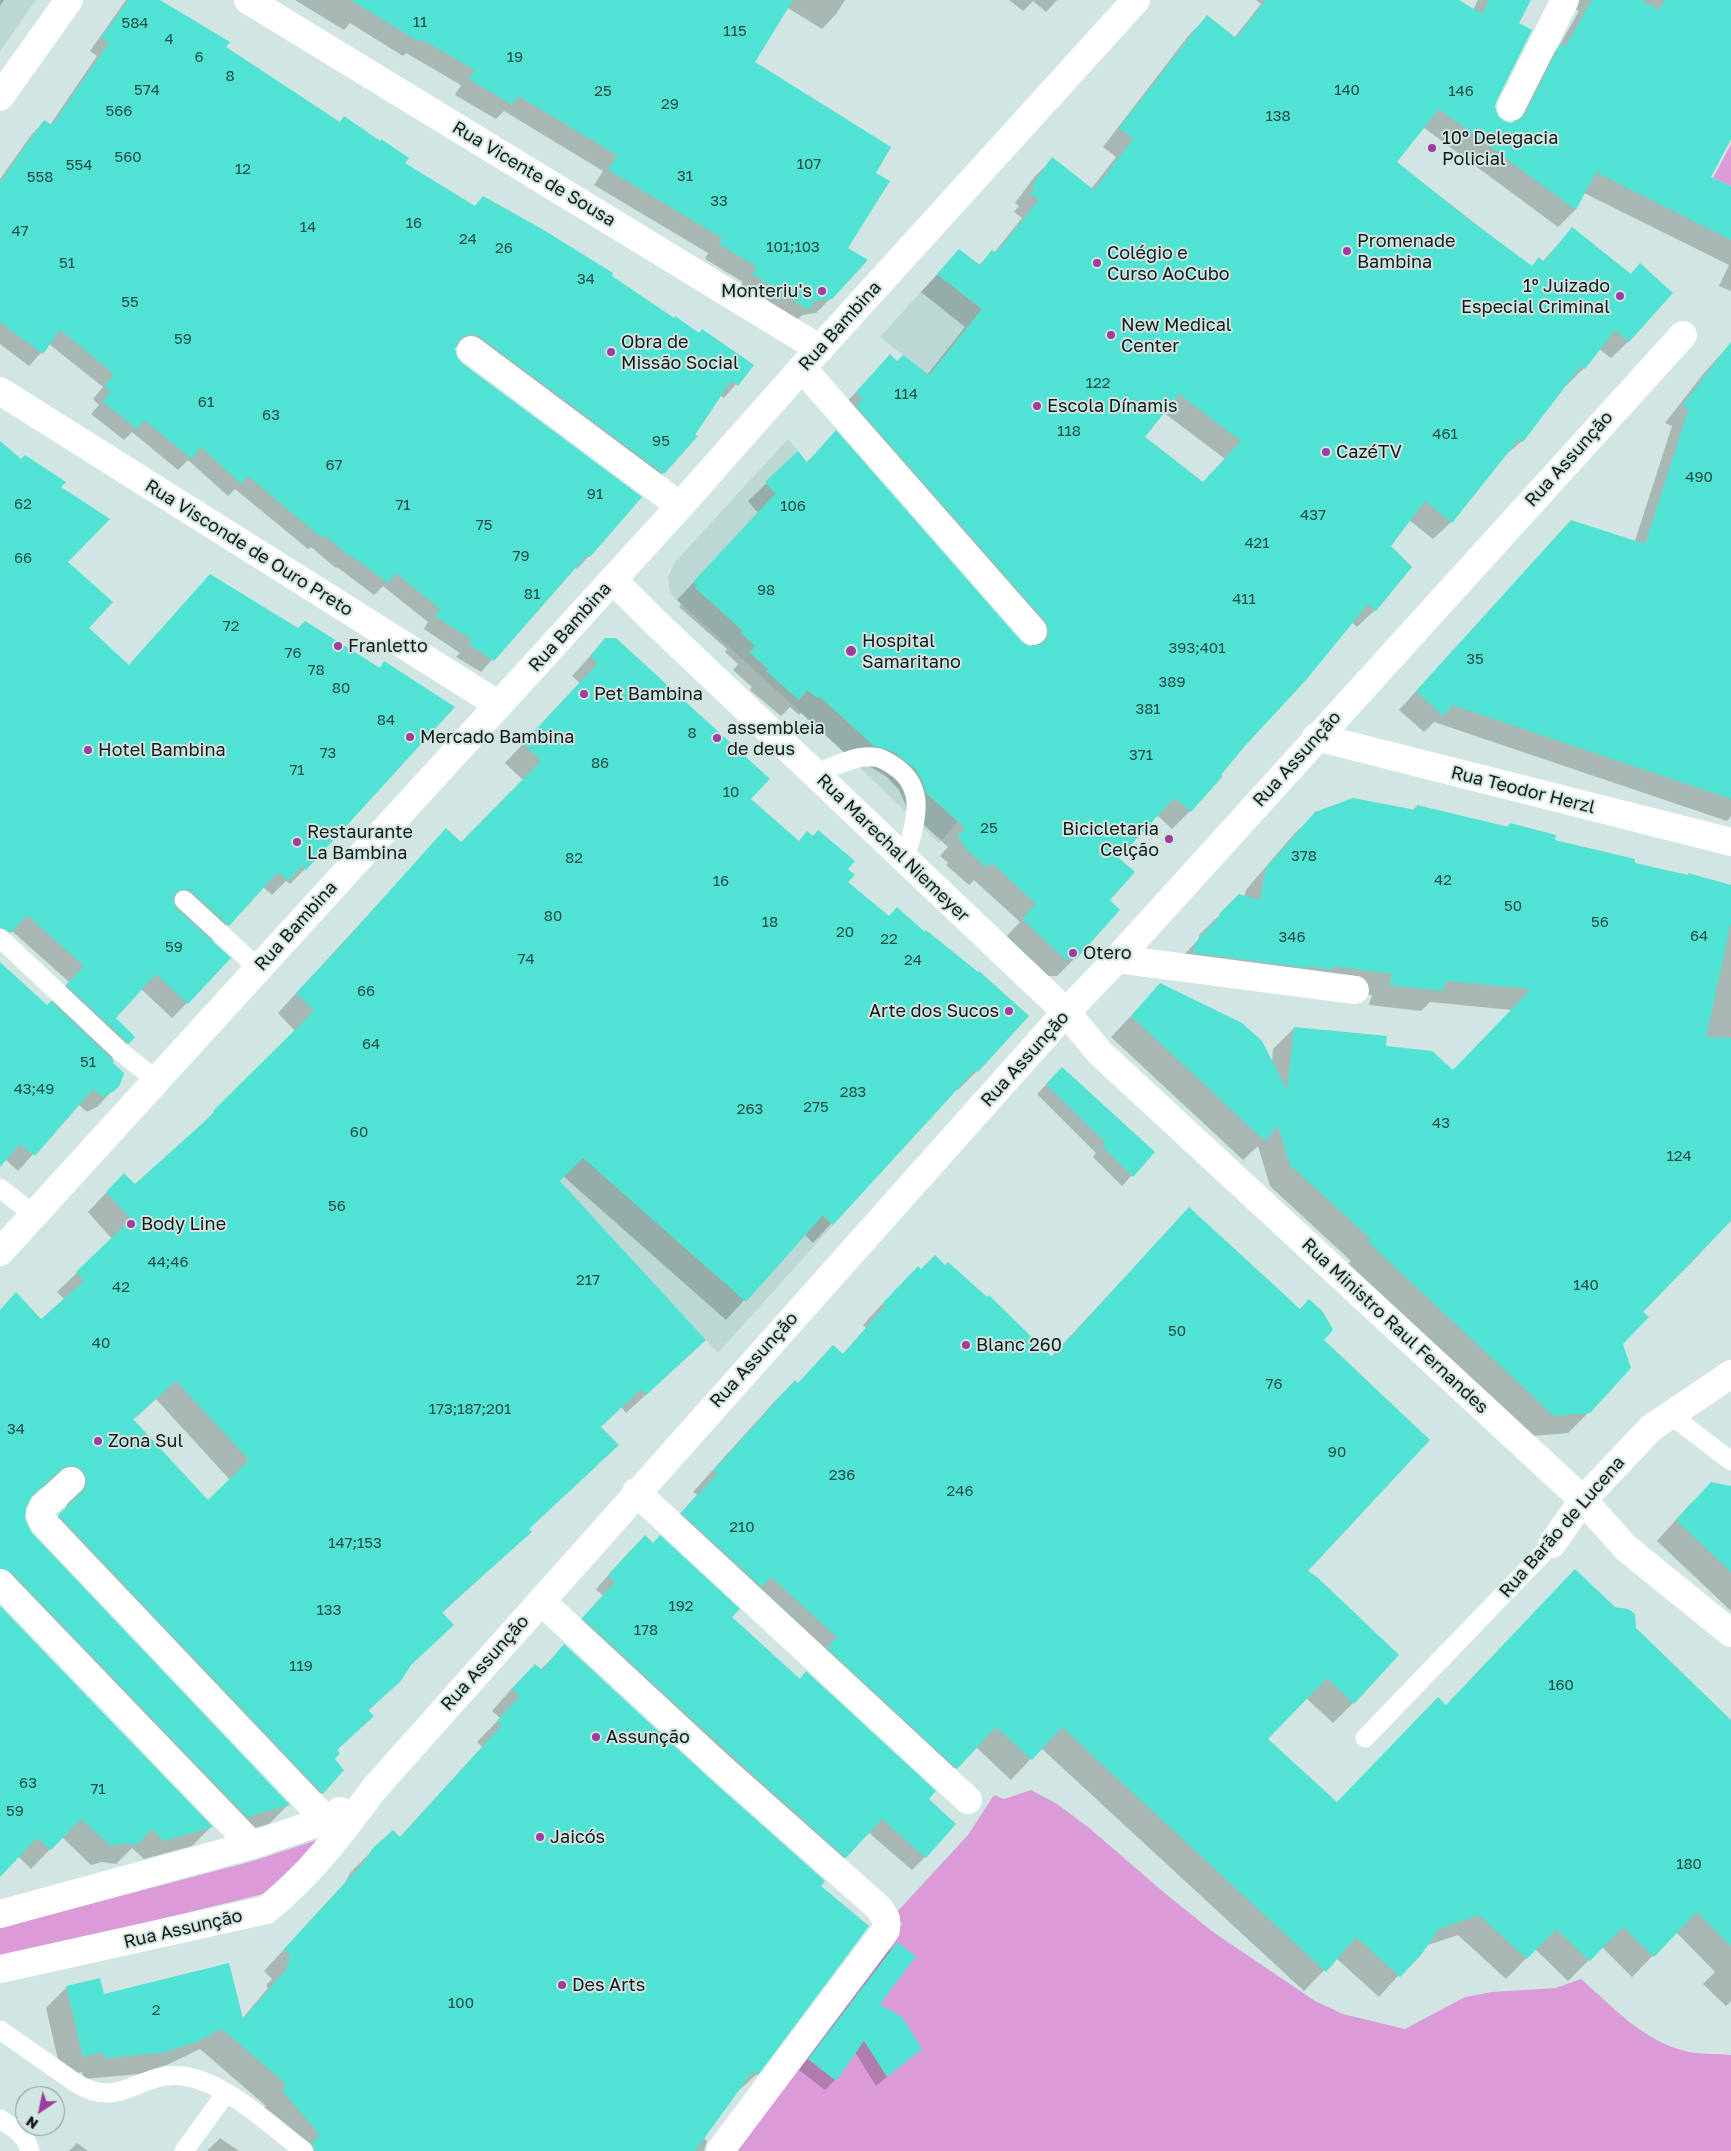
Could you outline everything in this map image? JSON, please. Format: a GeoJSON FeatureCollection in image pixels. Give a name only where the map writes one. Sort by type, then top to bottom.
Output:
{"type":"FeatureCollection","features":[{"type":"Feature","properties":{"kind":"street"},"geometry":{"type":"LineString","coordinates":[[0,97],[69,0]]}},
{"type":"Feature","properties":{"kind":"street","name":"Rua Vicente de Sousa"},"geometry":{"type":"LineString","coordinates":[[248,0],[811,358],[1033,631]]}},
{"type":"Feature","properties":{"kind":"street","name":"Rua Bambina"},"geometry":{"type":"LineString","coordinates":[[0,1252],[613,580],[811,358],[1136,0]]}},
{"type":"Feature","properties":{"kind":"street"},"geometry":{"type":"LineString","coordinates":[[1511,107],[1565,0]]}},
{"type":"Feature","properties":{"kind":"street","name":"Rua Assunção"},"geometry":{"type":"LineString","coordinates":[[0,1969],[266,1910],[292,1890],[329,1848],[374,1789],[636,1492],[1066,1012],[1117,959],[1316,737],[1683,335]]}},
{"type":"Feature","properties":{"kind":"street"},"geometry":{"type":"LineString","coordinates":[[471,350],[680,506]]}},
{"type":"Feature","properties":{"kind":"street","name":"Rua Visconde de Ouro Preto"},"geometry":{"type":"LineString","coordinates":[[0,391],[499,705]]}},
{"type":"Feature","properties":{"kind":"street","name":"Rua Marechal Niemeyer"},"geometry":{"type":"LineString","coordinates":[[613,580],[814,774],[1066,1012]]}},
{"type":"Feature","properties":{"kind":"street","name":"Rua Teodor Herzl"},"geometry":{"type":"LineString","coordinates":[[1316,737],[1731,842]]}},
{"type":"Feature","properties":{"kind":"street"},"geometry":{"type":"LineString","coordinates":[[1117,959],[1355,990]]}},
{"type":"Feature","properties":{"kind":"street","name":"Rua Ministro Raul Fernandes"},"geometry":{"type":"LineString","coordinates":[[1066,1012],[1100,1053],[1583,1500],[1626,1548],[1731,1633]]}},
{"type":"Feature","properties":{"kind":"street","name":"Rua Barão de Lucena"},"geometry":{"type":"LineString","coordinates":[[1552,1544],[1583,1500],[1651,1428],[1672,1416],[1731,1374]]}},
{"type":"Feature","properties":{"kind":"street"},"geometry":{"type":"LineString","coordinates":[[71,1481],[43,1507],[40,1514],[43,1522],[326,1820]]}},
{"type":"Feature","properties":{"kind":"street"},"geometry":{"type":"LineString","coordinates":[[636,1492],[968,1800]]}},
{"type":"Feature","properties":{"kind":"street"},"geometry":{"type":"LineString","coordinates":[[0,1583],[252,1845]]}},
{"type":"Feature","properties":{"kind":"street"},"geometry":{"type":"LineString","coordinates":[[541,1601],[719,1766],[879,1908],[886,1919],[886,1930],[720,2151]]}},
{"type":"Feature","properties":{"kind":"street","name":"Rua Assunção"},"geometry":{"type":"LineString","coordinates":[[0,1914],[252,1845],[326,1820],[374,1789]]}},
{"type":"Feature","properties":{"kind":"lane"},"geometry":{"type":"LineString","coordinates":[[814,774],[860,758],[874,756],[889,762],[902,772],[911,784],[917,799],[915,818],[905,860]]}},
{"type":"Feature","properties":{"kind":"lane"},"geometry":{"type":"LineString","coordinates":[[184,900],[258,968]]}},
{"type":"Feature","properties":{"kind":"lane"},"geometry":{"type":"LineString","coordinates":[[0,938],[120,1052],[156,1080]]}},
{"type":"Feature","properties":{"kind":"lane"},"geometry":{"type":"LineString","coordinates":[[0,1188],[34,1214]]}},
{"type":"Feature","properties":{"kind":"lane"},"geometry":{"type":"LineString","coordinates":[[1672,1416],[1731,1461]]}},
{"type":"Feature","properties":{"kind":"lane","name":"Rua Barão de Lucena"},"geometry":{"type":"LineString","coordinates":[[1365,1738],[1552,1544]]}},
{"type":"Feature","properties":{"kind":"lane"},"geometry":{"type":"LineString","coordinates":[[0,2030],[76,2083],[87,2090],[100,2094],[123,2091],[153,2080],[180,2076],[202,2080],[226,2092],[304,2151]]}},
{"type":"Feature","properties":{"kind":"lane"},"geometry":{"type":"LineString","coordinates":[[184,2151],[226,2092]]}},
{"type":"Feature","properties":{"kind":"lane"},"geometry":{"type":"LineString","coordinates":[[0,2120],[15,2128],[23,2136],[30,2151]]}},
{"type":"Feature","properties":{"kind":"shaded area"},"geometry":{"type":"Polygon","coordinates":[[[0,0],[36,0],[0,51],[0,0]]]}},
{"type":"Feature","properties":{"kind":"shaded area"},"geometry":{"type":"Polygon","coordinates":[[[1731,144],[1731,186],[1713,178],[1731,144]]]}},
{"type":"Feature","properties":{"kind":"shaded area","name":"Escola Dínamis"},"geometry":{"type":"Polygon","coordinates":[[[937,274],[1203,482],[1145,545],[880,337],[937,274]]]}},
{"type":"Feature","properties":{"kind":"shaded area","name":"Hospital Samaritano"},"geometry":{"type":"Polygon","coordinates":[[[788,439],[866,532],[1010,762],[939,843],[670,592],[668,577],[675,562],[788,439]]]}},
{"type":"Feature","properties":{"kind":"shaded area"},"geometry":{"type":"Polygon","coordinates":[[[683,1086],[833,1225],[718,1353],[539,1158],[683,1086]]]}},
{"type":"Feature","properties":{"kind":"shaded area"},"geometry":{"type":"Polygon","coordinates":[[[1031,1790],[1057,1804],[1088,1827],[1213,1932],[1315,2001],[1343,2014],[1405,2029],[1465,1997],[1492,1992],[1556,1988],[1581,1979],[1629,2021],[1655,2039],[1685,2051],[1731,2055],[1731,2151],[733,2151],[902,1924],[895,1914],[968,1835],[994,1795],[1004,1799],[1031,1790]]]}},
{"type":"Feature","properties":{"kind":"shaded area"},"geometry":{"type":"Polygon","coordinates":[[[317,1840],[311,1850],[263,1894],[0,1956],[0,1928],[253,1861],[317,1840]]]}},
{"type":"Feature","properties":{"kind":"building"},"geometry":{"type":"Polygon","coordinates":[[[128,0],[160,0],[230,42],[226,47],[340,122],[344,116],[380,141],[381,139],[409,158],[405,163],[475,206],[483,196],[542,229],[613,273],[612,276],[674,318],[675,316],[699,333],[702,329],[754,365],[738,386],[731,381],[695,435],[698,436],[664,474],[480,337],[472,334],[459,340],[455,349],[457,357],[462,363],[642,497],[590,557],[587,555],[494,661],[468,644],[472,640],[435,616],[440,609],[396,573],[388,583],[349,556],[324,535],[322,538],[248,476],[241,484],[201,447],[192,459],[144,420],[137,429],[102,401],[111,392],[104,386],[114,374],[60,330],[43,354],[0,322],[0,182],[44,120],[52,125],[109,43],[101,38],[128,0]]]}},
{"type":"Feature","properties":{"kind":"building"},"geometry":{"type":"Polygon","coordinates":[[[351,0],[793,0],[755,62],[891,147],[876,173],[890,181],[848,248],[868,260],[832,299],[814,301],[809,310],[752,274],[757,267],[719,244],[722,238],[608,170],[617,155],[518,96],[512,105],[469,79],[475,70],[421,39],[419,42],[351,0]]]}},
{"type":"Feature","properties":{"kind":"building"},"geometry":{"type":"Polygon","coordinates":[[[1266,0],[1459,0],[1482,14],[1489,0],[1531,0],[1519,23],[1532,30],[1495,107],[1498,116],[1504,121],[1511,123],[1519,120],[1525,114],[1560,44],[1565,47],[1592,0],[1641,0],[1659,10],[1665,0],[1731,0],[1731,139],[1711,177],[1731,186],[1731,240],[1596,172],[1576,210],[1439,109],[1397,162],[1471,221],[1532,266],[1539,257],[1544,262],[1572,227],[1631,274],[1640,263],[1673,293],[1629,342],[1615,330],[1585,369],[1581,366],[1523,442],[1519,439],[1452,523],[1425,501],[1391,546],[1412,567],[1376,611],[1368,604],[1306,680],[1244,747],[1221,775],[1223,776],[1191,812],[1174,798],[1119,858],[1135,872],[1110,900],[1120,910],[1076,959],[1065,959],[1022,919],[1036,904],[992,863],[987,868],[963,846],[957,837],[965,828],[926,793],[915,769],[894,752],[874,746],[819,696],[817,698],[807,690],[799,700],[766,671],[768,669],[749,652],[755,646],[741,633],[743,631],[695,588],[698,586],[693,582],[775,494],[765,482],[798,451],[807,463],[836,430],[1021,641],[1028,646],[1036,646],[1044,642],[1048,636],[1048,628],[1045,621],[856,406],[862,399],[856,392],[890,354],[897,361],[903,355],[929,375],[982,309],[937,274],[959,249],[980,265],[992,250],[996,253],[1039,200],[1030,194],[1035,188],[1032,185],[1052,157],[1094,190],[1133,139],[1119,128],[1207,15],[1236,38],[1266,0]],[[1179,394],[1145,437],[1203,482],[1241,441],[1179,394]]]}},
{"type":"Feature","properties":{"kind":"building"},"geometry":{"type":"Polygon","coordinates":[[[1731,342],[1731,799],[1452,705],[1443,716],[1416,691],[1571,520],[1645,544],[1689,408],[1682,406],[1731,342]]]}},
{"type":"Feature","properties":{"kind":"building"},"geometry":{"type":"Polygon","coordinates":[[[0,441],[21,459],[25,455],[66,482],[61,487],[110,519],[68,562],[113,602],[89,628],[129,665],[210,574],[298,628],[305,621],[380,668],[384,661],[455,707],[306,870],[302,866],[288,881],[278,872],[229,926],[191,891],[186,889],[176,892],[173,898],[176,908],[231,958],[188,1004],[156,974],[116,1018],[135,1037],[129,1044],[66,985],[84,966],[27,915],[11,933],[0,927],[0,441]]]}},
{"type":"Feature","properties":{"kind":"building"},"geometry":{"type":"Polygon","coordinates":[[[605,638],[616,638],[770,779],[751,799],[799,841],[807,831],[813,836],[818,830],[855,861],[848,869],[855,875],[848,882],[889,916],[897,907],[925,932],[926,930],[979,971],[1029,1016],[978,1072],[975,1070],[833,1225],[823,1215],[746,1302],[583,1158],[560,1181],[706,1340],[646,1395],[641,1389],[601,1427],[619,1445],[529,1529],[532,1532],[442,1612],[454,1625],[411,1665],[400,1682],[368,1710],[374,1716],[337,1750],[340,1753],[335,1759],[344,1770],[323,1794],[58,1515],[86,1486],[86,1477],[82,1470],[75,1466],[67,1466],[60,1470],[32,1496],[26,1508],[25,1519],[32,1533],[290,1805],[247,1817],[11,1572],[0,1568],[0,1310],[16,1292],[41,1319],[84,1281],[76,1272],[131,1219],[106,1192],[124,1173],[135,1184],[214,1113],[213,1111],[314,1011],[296,993],[446,828],[461,842],[541,761],[523,743],[598,663],[590,656],[605,638]],[[176,1381],[133,1419],[208,1500],[249,1460],[176,1381]]]}},
{"type":"Feature","properties":{"kind":"building"},"geometry":{"type":"Polygon","coordinates":[[[1353,798],[1416,810],[1417,805],[1509,827],[1510,823],[1556,835],[1555,840],[1635,859],[1635,863],[1688,875],[1688,873],[1731,885],[1731,922],[1706,1037],[1731,1038],[1731,1221],[1643,1312],[1649,1317],[1623,1344],[1631,1368],[1590,1413],[1554,1416],[1368,1242],[1371,1239],[1290,1165],[1278,1126],[1265,1141],[1131,1016],[1160,983],[1242,1023],[1262,1041],[1287,1090],[1294,1027],[1387,1036],[1386,1046],[1432,1051],[1453,1070],[1531,989],[1446,981],[1443,991],[1389,985],[1392,974],[1333,966],[1332,970],[1308,966],[1308,968],[1193,953],[1196,942],[1239,894],[1260,900],[1266,868],[1315,812],[1353,798]]]}},
{"type":"Feature","properties":{"kind":"building"},"geometry":{"type":"Polygon","coordinates":[[[0,962],[47,1005],[51,1001],[114,1061],[113,1063],[124,1073],[120,1085],[103,1097],[93,1089],[35,1156],[20,1144],[0,1167],[0,962]]]}},
{"type":"Feature","properties":{"kind":"building"},"geometry":{"type":"Polygon","coordinates":[[[1062,1067],[1155,1152],[1133,1177],[1102,1146],[1105,1142],[1046,1084],[1062,1067]]]}},
{"type":"Feature","properties":{"kind":"building"},"geometry":{"type":"Polygon","coordinates":[[[1189,1207],[1300,1309],[1309,1299],[1323,1312],[1333,1330],[1324,1340],[1430,1440],[1308,1571],[1317,1577],[1399,1655],[1354,1704],[1327,1678],[1268,1739],[1337,1802],[1438,1697],[1446,1705],[1575,1569],[1615,1607],[1628,1609],[1635,1614],[1636,1628],[1731,1720],[1731,1946],[1697,1912],[1654,1957],[1623,1927],[1590,1961],[1556,1929],[1527,1959],[1479,1915],[1439,1929],[1421,1955],[1400,1977],[1356,1937],[1326,1972],[1062,1727],[1032,1760],[996,1727],[957,1769],[827,1648],[837,1637],[771,1577],[762,1587],[681,1513],[717,1474],[713,1471],[795,1380],[798,1383],[833,1345],[843,1354],[885,1306],[882,1304],[918,1266],[921,1269],[935,1255],[945,1265],[948,1262],[987,1297],[989,1295],[1052,1357],[1189,1207]]]}},
{"type":"Feature","properties":{"kind":"building"},"geometry":{"type":"Polygon","coordinates":[[[1711,1482],[1731,1486],[1731,1572],[1676,1520],[1711,1482]]]}},
{"type":"Feature","properties":{"kind":"building"},"geometry":{"type":"Polygon","coordinates":[[[645,1535],[653,1543],[660,1535],[740,1609],[732,1617],[800,1679],[806,1671],[936,1791],[929,1799],[956,1824],[926,1858],[882,1819],[846,1858],[582,1618],[615,1582],[608,1575],[645,1535]]]}},
{"type":"Feature","properties":{"kind":"building"},"geometry":{"type":"Polygon","coordinates":[[[0,1606],[213,1827],[164,1841],[152,1829],[137,1845],[122,1844],[111,1846],[81,1819],[51,1850],[37,1838],[0,1877],[0,1606]]]}},
{"type":"Feature","properties":{"kind":"building"},"geometry":{"type":"Polygon","coordinates":[[[564,1644],[708,1777],[825,1881],[821,1886],[869,1926],[758,2075],[753,2071],[695,2151],[315,2151],[312,2144],[319,2134],[282,2090],[286,2084],[222,2029],[196,2042],[162,2053],[104,2058],[103,2052],[83,2057],[66,1986],[100,1978],[104,1994],[229,1963],[243,2019],[289,1966],[286,1963],[292,1957],[284,1949],[365,1861],[372,1849],[393,1830],[400,1837],[502,1725],[497,1721],[520,1696],[512,1689],[535,1664],[542,1670],[564,1644]]]}},
{"type":"Feature","properties":{"kind":"building"},"geometry":{"type":"Polygon","coordinates":[[[897,1942],[916,1956],[880,2004],[902,2017],[922,2049],[887,2077],[864,2041],[836,2081],[808,2059],[897,1942]]]}},
{"type":"Feature","properties":{"kind":"place","name":"10º Delegacia Policial"},"geometry":{"type":"Point","coordinates":[1432,148]}},
{"type":"Feature","properties":{"kind":"place","name":"Promenade Bambina"},"geometry":{"type":"Point","coordinates":[1347,251]}},
{"type":"Feature","properties":{"kind":"place","name":"Colégio e Curso AoCubo"},"geometry":{"type":"Point","coordinates":[1097,263]}},
{"type":"Feature","properties":{"kind":"place","name":"Monteriu's"},"geometry":{"type":"Point","coordinates":[822,291]}},
{"type":"Feature","properties":{"kind":"place","name":"1º Juizado Especial Criminal"},"geometry":{"type":"Point","coordinates":[1620,296]}},
{"type":"Feature","properties":{"kind":"place","name":"New Medical Center"},"geometry":{"type":"Point","coordinates":[1111,335]}},
{"type":"Feature","properties":{"kind":"place","name":"Obra de Missão Social"},"geometry":{"type":"Point","coordinates":[611,352]}},
{"type":"Feature","properties":{"kind":"place","name":"Escola Dínamis"},"geometry":{"type":"Point","coordinates":[1037,406]}},
{"type":"Feature","properties":{"kind":"place","name":"CazéTV"},"geometry":{"type":"Point","coordinates":[1326,452]}},
{"type":"Feature","properties":{"kind":"place","name":"Franletto"},"geometry":{"type":"Point","coordinates":[338,646]}},
{"type":"Feature","properties":{"kind":"place","name":"Hospital Samaritano"},"geometry":{"type":"Point","coordinates":[851,651]}},
{"type":"Feature","properties":{"kind":"place","name":"Pet Bambina"},"geometry":{"type":"Point","coordinates":[584,694]}},
{"type":"Feature","properties":{"kind":"place","name":"Mercado Bambina"},"geometry":{"type":"Point","coordinates":[410,737]}},
{"type":"Feature","properties":{"kind":"place","name":"assembleia de deus"},"geometry":{"type":"Point","coordinates":[717,738]}},
{"type":"Feature","properties":{"kind":"place","name":"Hotel Bambina"},"geometry":{"type":"Point","coordinates":[88,750]}},
{"type":"Feature","properties":{"kind":"place","name":"Bicicletaria Celção"},"geometry":{"type":"Point","coordinates":[1169,839]}},
{"type":"Feature","properties":{"kind":"place","name":"Restaurante La Bambina"},"geometry":{"type":"Point","coordinates":[297,842]}},
{"type":"Feature","properties":{"kind":"place","name":"Otero"},"geometry":{"type":"Point","coordinates":[1073,953]}},
{"type":"Feature","properties":{"kind":"place","name":"Arte dos Sucos"},"geometry":{"type":"Point","coordinates":[1009,1011]}},
{"type":"Feature","properties":{"kind":"place","name":"Body Line"},"geometry":{"type":"Point","coordinates":[131,1224]}},
{"type":"Feature","properties":{"kind":"place","name":"Blanc 260"},"geometry":{"type":"Point","coordinates":[966,1345]}},
{"type":"Feature","properties":{"kind":"place","name":"Zona Sul"},"geometry":{"type":"Point","coordinates":[98,1441]}},
{"type":"Feature","properties":{"kind":"place","name":"Assunção"},"geometry":{"type":"Point","coordinates":[596,1737]}},
{"type":"Feature","properties":{"kind":"place","name":"Jaicós"},"geometry":{"type":"Point","coordinates":[540,1837]}},
{"type":"Feature","properties":{"kind":"place","name":"Des Arts"},"geometry":{"type":"Point","coordinates":[562,1985]}}]}
